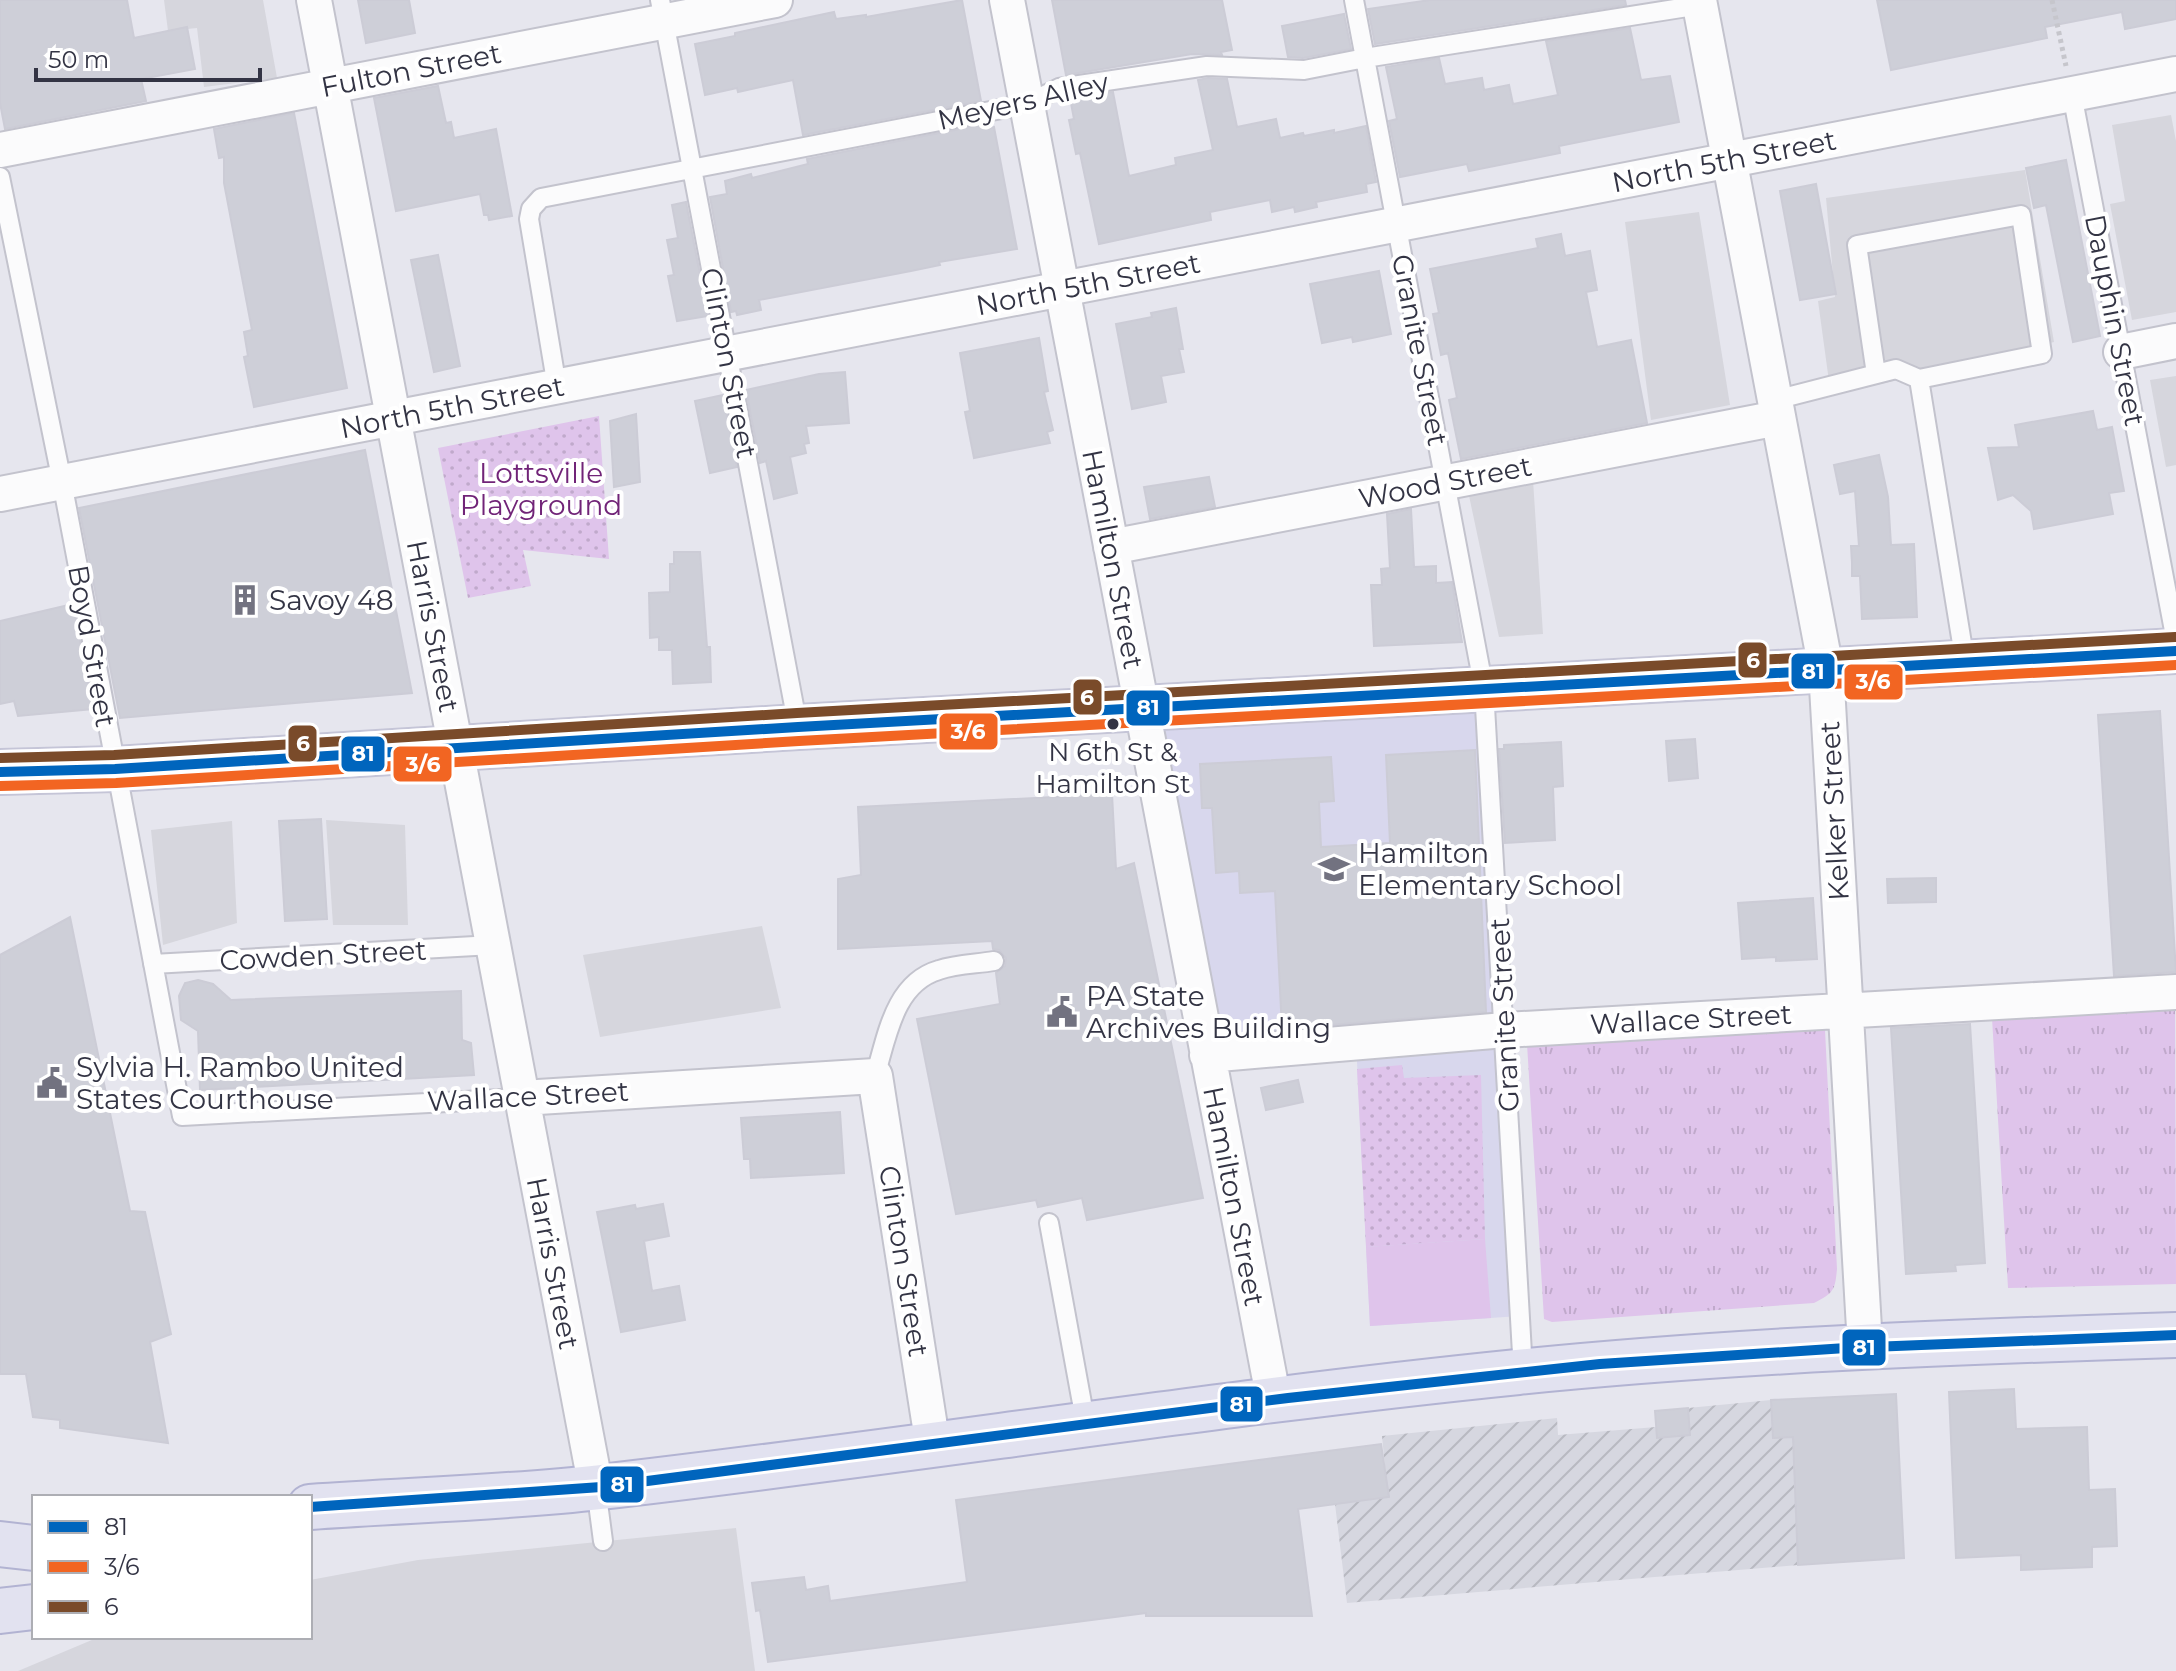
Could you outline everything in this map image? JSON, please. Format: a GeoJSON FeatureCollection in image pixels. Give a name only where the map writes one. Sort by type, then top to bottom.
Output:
{"type":"FeatureCollection","features":[{"type":"Feature","properties":{"kind":"main road"},"geometry":{"type":"LineString","coordinates":[[0,772],[115,769],[798,727],[2176,651]]}},
{"type":"Feature","properties":{"kind":"main road"},"geometry":{"type":"LineString","coordinates":[[312,1507],[440,1501],[596,1488],[1523,1371],[1865,1346],[2176,1335]]}},
{"type":"Feature","properties":{"kind":"main road"},"geometry":{"type":"LineString","coordinates":[[312,1532],[440,1501]]}},
{"type":"Feature","properties":{"kind":"main road"},"geometry":{"type":"LineString","coordinates":[[0,1544],[32,1548]]}},
{"type":"Feature","properties":{"kind":"main road"},"geometry":{"type":"LineString","coordinates":[[0,1611],[32,1607]]}},
{"type":"Feature","properties":{"kind":"street","name":"Harris Street"},"geometry":{"type":"LineString","coordinates":[[314,0],[596,1488]]}},
{"type":"Feature","properties":{"kind":"street","name":"Fulton Street"},"geometry":{"type":"LineString","coordinates":[[0,150],[330,86],[662,11],[775,0]]}},
{"type":"Feature","properties":{"kind":"street","name":"Hamilton Street"},"geometry":{"type":"LineString","coordinates":[[1007,0],[1274,1401]]}},
{"type":"Feature","properties":{"kind":"street","name":"Kelker Street"},"geometry":{"type":"LineString","coordinates":[[1700,3],[1826,669],[1865,1346]]}},
{"type":"Feature","properties":{"kind":"street","name":"North 5th Street"},"geometry":{"type":"LineString","coordinates":[[0,494],[2176,74]]}},
{"type":"Feature","properties":{"kind":"street"},"geometry":{"type":"LineString","coordinates":[[2121,352],[2176,341]]}},
{"type":"Feature","properties":{"kind":"street","name":"Wood Street"},"geometry":{"type":"LineString","coordinates":[[1111,547],[1445,482],[1777,409]]}},
{"type":"Feature","properties":{"kind":"street","name":"Wallace Street"},"geometry":{"type":"LineString","coordinates":[[1207,1055],[1505,1030],[2176,992]]}},
{"type":"Feature","properties":{"kind":"street","name":"Wallace Street"},"geometry":{"type":"LineString","coordinates":[[522,1098],[875,1076]]}},
{"type":"Feature","properties":{"kind":"street","name":"Clinton Street"},"geometry":{"type":"LineString","coordinates":[[875,1076],[933,1446]]}},
{"type":"Feature","properties":{"kind":"lane","name":"Granite Street"},"geometry":{"type":"LineString","coordinates":[[1354,0],[1484,689],[1523,1371]]}},
{"type":"Feature","properties":{"kind":"lane","name":"Meyers Alley"},"geometry":{"type":"LineString","coordinates":[[557,387],[529,219],[533,204],[541,198],[1027,104],[1059,88],[1207,66],[1304,70],[1700,3]]}},
{"type":"Feature","properties":{"kind":"lane","name":"Clinton Street"},"geometry":{"type":"LineString","coordinates":[[662,11],[798,727]]}},
{"type":"Feature","properties":{"kind":"lane","name":"Dauphin Street"},"geometry":{"type":"LineString","coordinates":[[2072,94],[2176,641]]}},
{"type":"Feature","properties":{"kind":"lane","name":"Boyd Street"},"geometry":{"type":"LineString","coordinates":[[0,177],[62,482],[182,1116]]}},
{"type":"Feature","properties":{"kind":"lane"},"geometry":{"type":"LineString","coordinates":[[1777,409],[1896,369],[1919,379],[2042,354],[2021,215],[1857,245],[1876,374]]}},
{"type":"Feature","properties":{"kind":"lane"},"geometry":{"type":"LineString","coordinates":[[1919,379],[1965,662]]}},
{"type":"Feature","properties":{"kind":"lane","name":"Cowden Street"},"geometry":{"type":"LineString","coordinates":[[153,964],[493,945]]}},
{"type":"Feature","properties":{"kind":"lane"},"geometry":{"type":"LineString","coordinates":[[875,1076],[892,1020],[904,993],[917,981],[938,970],[994,961]]}},
{"type":"Feature","properties":{"kind":"lane","name":"Wallace Street"},"geometry":{"type":"LineString","coordinates":[[182,1116],[522,1098]]}},
{"type":"Feature","properties":{"kind":"lane"},"geometry":{"type":"LineString","coordinates":[[1049,1223],[1086,1426]]}},
{"type":"Feature","properties":{"kind":"lane"},"geometry":{"type":"LineString","coordinates":[[596,1488],[603,1541]]}},
{"type":"Feature","properties":{"kind":"path"},"geometry":{"type":"LineString","coordinates":[[2052,0],[2072,94]]}},
{"type":"Feature","properties":{"kind":"shaded area"},"geometry":{"type":"Polygon","coordinates":[[[164,0],[263,0],[277,78],[204,87],[197,28],[168,31],[164,0]]]}},
{"type":"Feature","properties":{"kind":"shaded area"},"geometry":{"type":"Polygon","coordinates":[[[2171,115],[2176,141],[2176,312],[2132,320],[2110,204],[2125,201],[2112,125],[2171,115]]]}},
{"type":"Feature","properties":{"kind":"shaded area"},"geometry":{"type":"Polygon","coordinates":[[[2025,170],[2054,342],[1831,396],[1818,301],[1835,297],[1826,198],[2025,170]]]}},
{"type":"Feature","properties":{"kind":"shaded area"},"geometry":{"type":"Polygon","coordinates":[[[1699,212],[1730,405],[1651,420],[1625,222],[1699,212]]]}},
{"type":"Feature","properties":{"kind":"shaded area"},"geometry":{"type":"Polygon","coordinates":[[[2176,376],[2176,465],[2166,467],[2150,380],[2176,376]]]}},
{"type":"Feature","properties":{"kind":"shaded area"},"geometry":{"type":"Polygon","coordinates":[[[1533,480],[1543,634],[1499,637],[1468,491],[1533,480]]]}},
{"type":"Feature","properties":{"kind":"shaded area","name":"Hamilton Elementary School"},"geometry":{"type":"Polygon","coordinates":[[[1484,689],[1520,1316],[1370,1326],[1356,1042],[1207,1055],[1141,708],[1484,689]]]}},
{"type":"Feature","properties":{"kind":"shaded area"},"geometry":{"type":"Polygon","coordinates":[[[326,820],[405,825],[408,925],[333,925],[326,820]]]}},
{"type":"Feature","properties":{"kind":"shaded area"},"geometry":{"type":"Polygon","coordinates":[[[232,821],[237,923],[163,945],[151,830],[232,821]]]}},
{"type":"Feature","properties":{"kind":"shaded area"},"geometry":{"type":"Polygon","coordinates":[[[762,926],[781,1008],[600,1037],[583,955],[762,926]]]}},
{"type":"Feature","properties":{"kind":"shaded area"},"geometry":{"type":"Polygon","coordinates":[[[1771,1400],[1773,1438],[1793,1437],[1798,1565],[1347,1603],[1335,1504],[1388,1497],[1382,1436],[1557,1418],[1558,1435],[1656,1427],[1657,1438],[1689,1435],[1688,1408],[1771,1400]]]}},
{"type":"Feature","properties":{"kind":"shaded area"},"geometry":{"type":"Polygon","coordinates":[[[736,1528],[755,1671],[18,1671],[94,1639],[312,1639],[312,1580],[418,1560],[736,1528]]]}},
{"type":"Feature","properties":{"kind":"green space","name":"Lottsville Playground"},"geometry":{"type":"Polygon","coordinates":[[[599,416],[609,559],[523,550],[531,586],[468,598],[438,448],[599,416]]]}},
{"type":"Feature","properties":{"kind":"green space"},"geometry":{"type":"Polygon","coordinates":[[[2175,1007],[2176,1284],[2008,1288],[1992,1018],[2175,1007]]]}},
{"type":"Feature","properties":{"kind":"green space"},"geometry":{"type":"Polygon","coordinates":[[[1825,1030],[1837,1269],[1830,1293],[1814,1303],[1552,1322],[1544,1319],[1527,1044],[1825,1030]]]}},
{"type":"Feature","properties":{"kind":"green space"},"geometry":{"type":"Polygon","coordinates":[[[1402,1065],[1404,1078],[1481,1075],[1485,1239],[1366,1247],[1357,1069],[1402,1065]]]}},
{"type":"Feature","properties":{"kind":"green space"},"geometry":{"type":"Polygon","coordinates":[[[1485,1239],[1491,1318],[1370,1326],[1366,1247],[1485,1239]]]}},
{"type":"Feature","properties":{"kind":"building"},"geometry":{"type":"Polygon","coordinates":[[[0,0],[127,0],[134,38],[187,27],[195,69],[141,79],[146,101],[5,129],[0,103],[0,0]]]}},
{"type":"Feature","properties":{"kind":"building"},"geometry":{"type":"Polygon","coordinates":[[[358,0],[409,0],[415,33],[366,43],[358,0]]]}},
{"type":"Feature","properties":{"kind":"building"},"geometry":{"type":"Polygon","coordinates":[[[962,0],[981,101],[803,135],[793,80],[738,92],[737,88],[705,95],[695,44],[834,12],[836,19],[866,17],[962,0]]]}},
{"type":"Feature","properties":{"kind":"building"},"geometry":{"type":"Polygon","coordinates":[[[1052,0],[1222,0],[1232,50],[1221,52],[1222,55],[1192,54],[1066,75],[1052,0]]]}},
{"type":"Feature","properties":{"kind":"building"},"geometry":{"type":"Polygon","coordinates":[[[1430,0],[1625,0],[1626,5],[1375,44],[1368,9],[1430,0]]]}},
{"type":"Feature","properties":{"kind":"building"},"geometry":{"type":"Polygon","coordinates":[[[1877,0],[2176,0],[2176,19],[2125,29],[2122,12],[2045,27],[2047,38],[1891,70],[1877,0]]]}},
{"type":"Feature","properties":{"kind":"building"},"geometry":{"type":"Polygon","coordinates":[[[1344,14],[1351,49],[1303,58],[1288,57],[1282,26],[1344,14]]]}},
{"type":"Feature","properties":{"kind":"building"},"geometry":{"type":"Polygon","coordinates":[[[1630,28],[1641,80],[1670,76],[1679,122],[1559,146],[1560,153],[1469,171],[1467,164],[1400,177],[1389,121],[1397,119],[1386,67],[1439,58],[1445,84],[1482,78],[1484,90],[1509,85],[1513,104],[1558,95],[1546,41],[1630,28]]]}},
{"type":"Feature","properties":{"kind":"building"},"geometry":{"type":"Polygon","coordinates":[[[1227,79],[1237,127],[1276,119],[1280,138],[1334,130],[1334,133],[1366,126],[1376,182],[1366,184],[1367,192],[1316,202],[1317,207],[1295,212],[1294,207],[1272,212],[1270,200],[1210,212],[1211,220],[1099,244],[1080,153],[1076,154],[1069,120],[1074,119],[1070,98],[1113,92],[1129,176],[1176,165],[1175,158],[1213,150],[1198,80],[1227,79]]]}},
{"type":"Feature","properties":{"kind":"building"},"geometry":{"type":"Polygon","coordinates":[[[438,86],[446,123],[451,122],[454,138],[496,129],[512,216],[489,220],[488,215],[484,215],[480,194],[396,211],[374,98],[438,86]]]}},
{"type":"Feature","properties":{"kind":"building"},"geometry":{"type":"Polygon","coordinates":[[[294,113],[347,388],[254,407],[244,357],[248,356],[244,332],[252,330],[224,183],[224,157],[219,158],[214,129],[294,113]]]}},
{"type":"Feature","properties":{"kind":"building"},"geometry":{"type":"Polygon","coordinates":[[[985,124],[986,129],[994,127],[1017,249],[759,300],[761,310],[737,315],[736,311],[731,312],[710,197],[727,194],[725,181],[751,174],[752,178],[808,164],[807,159],[985,124]]]}},
{"type":"Feature","properties":{"kind":"building"},"geometry":{"type":"Polygon","coordinates":[[[2066,160],[2100,336],[2073,342],[2046,205],[2034,208],[2026,168],[2066,160]]]}},
{"type":"Feature","properties":{"kind":"building"},"geometry":{"type":"Polygon","coordinates":[[[1816,184],[1836,294],[1800,300],[1780,191],[1816,184]]]}},
{"type":"Feature","properties":{"kind":"building"},"geometry":{"type":"Polygon","coordinates":[[[686,202],[708,316],[677,321],[668,276],[674,275],[667,240],[678,238],[672,205],[686,202]]]}},
{"type":"Feature","properties":{"kind":"building"},"geometry":{"type":"Polygon","coordinates":[[[1561,234],[1565,256],[1590,251],[1597,290],[1586,292],[1597,347],[1631,340],[1647,423],[1461,459],[1449,400],[1457,398],[1448,353],[1441,355],[1433,314],[1439,313],[1430,269],[1538,248],[1536,239],[1561,234]]]}},
{"type":"Feature","properties":{"kind":"building"},"geometry":{"type":"Polygon","coordinates":[[[438,255],[460,366],[434,372],[411,260],[438,255]]]}},
{"type":"Feature","properties":{"kind":"building"},"geometry":{"type":"Polygon","coordinates":[[[1379,271],[1391,334],[1353,342],[1352,337],[1322,343],[1310,284],[1379,271]]]}},
{"type":"Feature","properties":{"kind":"building"},"geometry":{"type":"Polygon","coordinates":[[[1176,308],[1184,372],[1161,376],[1166,402],[1132,409],[1116,324],[1152,317],[1151,313],[1176,308]]]}},
{"type":"Feature","properties":{"kind":"building"},"geometry":{"type":"Polygon","coordinates":[[[1039,338],[1048,391],[1044,392],[1053,430],[1047,432],[1050,443],[974,458],[965,412],[970,411],[960,353],[1039,338]]]}},
{"type":"Feature","properties":{"kind":"building"},"geometry":{"type":"Polygon","coordinates":[[[845,372],[849,423],[806,426],[809,443],[804,444],[806,453],[790,457],[797,493],[774,499],[766,461],[760,463],[746,390],[819,374],[845,372]]]}},
{"type":"Feature","properties":{"kind":"building"},"geometry":{"type":"Polygon","coordinates":[[[723,395],[737,467],[710,473],[695,401],[723,395]]]}},
{"type":"Feature","properties":{"kind":"building"},"geometry":{"type":"Polygon","coordinates":[[[2093,411],[2097,430],[2112,427],[2124,491],[2109,493],[2113,514],[2034,529],[2031,511],[2013,495],[1998,500],[1988,448],[2019,447],[2015,425],[2093,411]]]}},
{"type":"Feature","properties":{"kind":"building"},"geometry":{"type":"Polygon","coordinates":[[[636,414],[640,482],[614,487],[610,421],[636,414]]]}},
{"type":"Feature","properties":{"kind":"building","name":"Savoy 48"},"geometry":{"type":"Polygon","coordinates":[[[365,450],[412,693],[120,718],[79,508],[365,450]]]}},
{"type":"Feature","properties":{"kind":"building"},"geometry":{"type":"Polygon","coordinates":[[[1879,455],[1888,497],[1891,545],[1914,544],[1917,617],[1862,619],[1860,576],[1852,576],[1851,546],[1859,546],[1855,491],[1840,494],[1834,465],[1879,455]]]}},
{"type":"Feature","properties":{"kind":"building"},"geometry":{"type":"Polygon","coordinates":[[[1209,477],[1215,507],[1150,519],[1144,487],[1209,477]]]}},
{"type":"Feature","properties":{"kind":"building"},"geometry":{"type":"Polygon","coordinates":[[[1411,509],[1414,567],[1436,566],[1436,583],[1452,582],[1462,642],[1374,646],[1371,585],[1382,585],[1381,569],[1390,568],[1387,514],[1411,509]]]}},
{"type":"Feature","properties":{"kind":"building"},"geometry":{"type":"Polygon","coordinates":[[[674,552],[700,552],[711,682],[673,684],[672,650],[659,650],[659,637],[650,638],[649,593],[670,592],[670,564],[674,564],[674,552]]]}},
{"type":"Feature","properties":{"kind":"building"},"geometry":{"type":"Polygon","coordinates":[[[73,604],[93,709],[18,716],[14,701],[0,704],[0,621],[73,604]]]}},
{"type":"Feature","properties":{"kind":"building"},"geometry":{"type":"Polygon","coordinates":[[[2160,711],[2176,972],[2114,976],[2098,715],[2160,711]]]}},
{"type":"Feature","properties":{"kind":"building"},"geometry":{"type":"Polygon","coordinates":[[[1695,739],[1698,778],[1669,781],[1666,741],[1695,739]]]}},
{"type":"Feature","properties":{"kind":"building"},"geometry":{"type":"Polygon","coordinates":[[[1561,742],[1563,786],[1553,787],[1555,840],[1505,843],[1499,749],[1504,749],[1504,745],[1561,742]]]}},
{"type":"Feature","properties":{"kind":"building"},"geometry":{"type":"Polygon","coordinates":[[[1475,750],[1486,1012],[1282,1029],[1275,891],[1240,893],[1239,871],[1216,873],[1212,808],[1202,808],[1200,764],[1331,757],[1334,801],[1319,802],[1321,847],[1390,843],[1386,755],[1475,750]]]}},
{"type":"Feature","properties":{"kind":"building","name":"PA State Archives Building"},"geometry":{"type":"Polygon","coordinates":[[[1112,794],[1116,869],[1134,863],[1203,1198],[1087,1220],[1082,1198],[1038,1207],[1036,1200],[956,1214],[917,1019],[1000,1004],[996,973],[1005,966],[1006,958],[999,950],[993,949],[992,941],[838,949],[838,879],[861,875],[858,807],[1112,794]]]}},
{"type":"Feature","properties":{"kind":"building"},"geometry":{"type":"Polygon","coordinates":[[[321,819],[327,919],[285,921],[279,821],[321,819]]]}},
{"type":"Feature","properties":{"kind":"building"},"geometry":{"type":"Polygon","coordinates":[[[1936,878],[1936,902],[1888,903],[1887,879],[1936,878]]]}},
{"type":"Feature","properties":{"kind":"building"},"geometry":{"type":"Polygon","coordinates":[[[1813,898],[1817,959],[1742,959],[1738,903],[1813,898]]]}},
{"type":"Feature","properties":{"kind":"building","name":"Sylvia H. Rambo United States Courthouse"},"geometry":{"type":"Polygon","coordinates":[[[70,917],[130,1211],[145,1212],[171,1334],[150,1342],[168,1443],[60,1428],[60,1420],[33,1417],[26,1374],[0,1374],[0,955],[70,917]]]}},
{"type":"Feature","properties":{"kind":"building"},"geometry":{"type":"Polygon","coordinates":[[[198,980],[213,984],[231,1000],[461,991],[462,1040],[471,1043],[474,1075],[200,1090],[198,1031],[181,1020],[179,996],[185,983],[198,980]]]}},
{"type":"Feature","properties":{"kind":"building"},"geometry":{"type":"Polygon","coordinates":[[[1970,1024],[1985,1263],[1955,1265],[1956,1271],[1906,1274],[1891,1028],[1970,1024]]]}},
{"type":"Feature","properties":{"kind":"building"},"geometry":{"type":"Polygon","coordinates":[[[1298,1080],[1303,1102],[1266,1110],[1261,1088],[1298,1080]]]}},
{"type":"Feature","properties":{"kind":"building"},"geometry":{"type":"Polygon","coordinates":[[[840,1112],[844,1173],[751,1178],[750,1159],[744,1159],[741,1118],[840,1112]]]}},
{"type":"Feature","properties":{"kind":"building"},"geometry":{"type":"Polygon","coordinates":[[[663,1204],[669,1236],[644,1241],[652,1291],[679,1286],[685,1320],[621,1332],[597,1212],[663,1204]]]}},
{"type":"Feature","properties":{"kind":"building"},"geometry":{"type":"Polygon","coordinates":[[[2014,1389],[2016,1429],[2087,1427],[2089,1490],[2115,1489],[2117,1546],[2092,1547],[2092,1567],[2021,1570],[2021,1555],[1956,1558],[1949,1392],[2014,1389]]]}},
{"type":"Feature","properties":{"kind":"building"},"geometry":{"type":"Polygon","coordinates":[[[1896,1394],[1904,1558],[1798,1565],[1793,1437],[1773,1438],[1771,1400],[1896,1394]]]}},
{"type":"Feature","properties":{"kind":"building"},"geometry":{"type":"Polygon","coordinates":[[[1688,1408],[1690,1435],[1657,1438],[1655,1411],[1688,1408]]]}},
{"type":"Feature","properties":{"kind":"building"},"geometry":{"type":"Polygon","coordinates":[[[1381,1444],[1389,1497],[1298,1509],[1312,1616],[1146,1616],[1146,1613],[768,1662],[760,1610],[756,1611],[752,1583],[804,1577],[806,1590],[828,1586],[830,1601],[967,1582],[956,1500],[1381,1444]]]}},
{"type":"Feature","properties":{"kind":"transit line","name":"6"},"geometry":{"type":"LineString","coordinates":[[0,758],[114,755],[797,713],[2175,637]]}},
{"type":"Feature","properties":{"kind":"transit line","name":"81"},"geometry":{"type":"LineString","coordinates":[[0,772],[115,769],[798,727],[2176,651]]}},
{"type":"Feature","properties":{"kind":"transit line","name":"3/6"},"geometry":{"type":"LineString","coordinates":[[0,786],[116,783],[799,741],[2176,665]]}},
{"type":"Feature","properties":{"kind":"transit line","name":"81"},"geometry":{"type":"LineString","coordinates":[[312,1507],[601,1487],[1288,1398],[1600,1364],[1846,1348],[2176,1335]]}},
{"type":"Feature","properties":{"kind":"place","name":"Savoy 48"},"geometry":{"type":"Point","coordinates":[245,600]}},
{"type":"Feature","properties":{"kind":"place","name":"N 6th St & Hamilton St"},"geometry":{"type":"Point","coordinates":[1113,724]}},
{"type":"Feature","properties":{"kind":"place","name":"Hamilton Elementary School"},"geometry":{"type":"Point","coordinates":[1334,869]}},
{"type":"Feature","properties":{"kind":"place","name":"PA State Archives Building"},"geometry":{"type":"Point","coordinates":[1062,1012]}},
{"type":"Feature","properties":{"kind":"place","name":"Sylvia H. Rambo United States Courthouse"},"geometry":{"type":"Point","coordinates":[52,1083]}}]}
